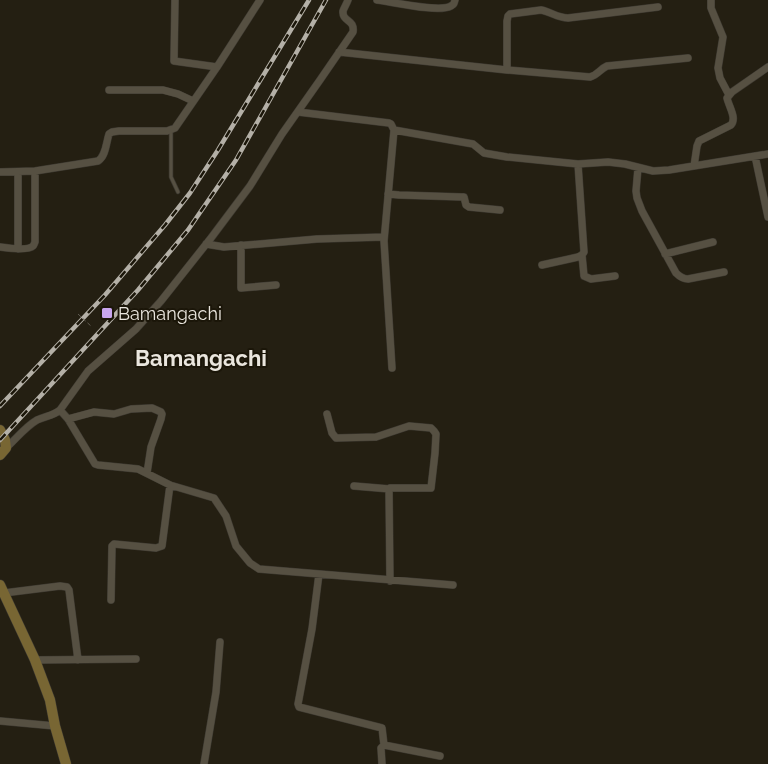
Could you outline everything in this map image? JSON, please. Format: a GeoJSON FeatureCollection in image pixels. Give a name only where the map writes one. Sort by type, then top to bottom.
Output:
{"type":"FeatureCollection","features":[{"type":"Feature","properties":{"kind":"street"},"geometry":{"type":"LineString","coordinates":[[176,0],[174,61],[217,67]]}},
{"type":"Feature","properties":{"kind":"street"},"geometry":{"type":"LineString","coordinates":[[0,172],[35,172],[98,161],[103,156],[109,134],[112,132],[171,130],[175,128],[260,0]]}},
{"type":"Feature","properties":{"kind":"street"},"geometry":{"type":"LineString","coordinates":[[3,452],[32,424],[42,418],[55,415],[60,410],[88,372],[136,329],[206,244],[250,186],[282,134],[353,32],[354,28],[351,22],[345,18],[343,10],[348,0]]}},
{"type":"Feature","properties":{"kind":"street"},"geometry":{"type":"LineString","coordinates":[[377,0],[438,9],[452,6],[455,0]]}},
{"type":"Feature","properties":{"kind":"street"},"geometry":{"type":"LineString","coordinates":[[711,0],[711,8],[723,37],[718,68],[720,78],[729,95]]}},
{"type":"Feature","properties":{"kind":"street"},"geometry":{"type":"LineString","coordinates":[[507,70],[507,20],[510,14],[541,10],[568,18],[658,7]]}},
{"type":"Feature","properties":{"kind":"street"},"geometry":{"type":"LineString","coordinates":[[339,52],[590,77],[595,76],[607,66],[688,58]]}},
{"type":"Feature","properties":{"kind":"street"},"geometry":{"type":"LineString","coordinates":[[694,166],[699,141],[731,126],[733,122],[734,118],[727,98],[729,95],[768,67]]}},
{"type":"Feature","properties":{"kind":"street"},"geometry":{"type":"LineString","coordinates":[[109,90],[162,90],[178,94],[193,101]]}},
{"type":"Feature","properties":{"kind":"street"},"geometry":{"type":"LineString","coordinates":[[298,112],[389,122],[394,130],[384,237],[392,368]]}},
{"type":"Feature","properties":{"kind":"street"},"geometry":{"type":"LineString","coordinates":[[394,130],[473,144],[486,154],[578,164],[608,162],[653,171],[768,154]]}},
{"type":"Feature","properties":{"kind":"street"},"geometry":{"type":"LineString","coordinates":[[755,156],[768,217]]}},
{"type":"Feature","properties":{"kind":"street"},"geometry":{"type":"LineString","coordinates":[[578,164],[584,276],[591,279],[615,276]]}},
{"type":"Feature","properties":{"kind":"street"},"geometry":{"type":"LineString","coordinates":[[638,168],[637,198],[676,274],[684,279],[724,272]]}},
{"type":"Feature","properties":{"kind":"street"},"geometry":{"type":"LineString","coordinates":[[18,172],[18,248]]}},
{"type":"Feature","properties":{"kind":"street"},"geometry":{"type":"LineString","coordinates":[[0,248],[31,248],[34,246],[35,172]]}},
{"type":"Feature","properties":{"kind":"street"},"geometry":{"type":"LineString","coordinates":[[388,194],[462,196],[469,207],[500,210]]}},
{"type":"Feature","properties":{"kind":"street"},"geometry":{"type":"LineString","coordinates":[[206,244],[224,247],[317,239],[384,237]]}},
{"type":"Feature","properties":{"kind":"street"},"geometry":{"type":"LineString","coordinates":[[666,254],[713,242]]}},
{"type":"Feature","properties":{"kind":"street"},"geometry":{"type":"LineString","coordinates":[[241,245],[241,288],[276,285]]}},
{"type":"Feature","properties":{"kind":"street"},"geometry":{"type":"LineString","coordinates":[[542,265],[582,255]]}},
{"type":"Feature","properties":{"kind":"street"},"geometry":{"type":"LineString","coordinates":[[68,419],[94,412],[114,414],[130,409],[152,408],[161,412],[161,419],[150,453],[147,473]]}},
{"type":"Feature","properties":{"kind":"street"},"geometry":{"type":"LineString","coordinates":[[60,410],[68,419],[96,464],[138,470],[170,485],[214,498],[227,519],[236,546],[254,567],[266,570],[453,585]]}},
{"type":"Feature","properties":{"kind":"street"},"geometry":{"type":"LineString","coordinates":[[327,414],[332,433],[336,438],[376,437],[409,426],[431,428],[436,434],[431,488],[354,486]]}},
{"type":"Feature","properties":{"kind":"street"},"geometry":{"type":"LineString","coordinates":[[0,430],[5,440],[3,452]]}},
{"type":"Feature","properties":{"kind":"street"},"geometry":{"type":"LineString","coordinates":[[111,600],[112,546],[114,544],[156,548],[162,546],[170,485]]}},
{"type":"Feature","properties":{"kind":"street"},"geometry":{"type":"LineString","coordinates":[[390,488],[390,581]]}},
{"type":"Feature","properties":{"kind":"street"},"geometry":{"type":"LineString","coordinates":[[318,574],[312,629],[299,707],[382,728],[384,745],[382,748],[382,764]]}},
{"type":"Feature","properties":{"kind":"street"},"geometry":{"type":"LineString","coordinates":[[66,764],[54,726],[50,700],[35,660],[2,589],[67,587],[69,590],[78,660]]}},
{"type":"Feature","properties":{"kind":"street"},"geometry":{"type":"LineString","coordinates":[[204,764],[216,692],[220,642]]}},
{"type":"Feature","properties":{"kind":"street"},"geometry":{"type":"LineString","coordinates":[[35,660],[136,659]]}},
{"type":"Feature","properties":{"kind":"street"},"geometry":{"type":"LineString","coordinates":[[0,721],[54,726]]}},
{"type":"Feature","properties":{"kind":"street"},"geometry":{"type":"LineString","coordinates":[[384,745],[440,756]]}},
{"type":"Feature","properties":{"kind":"lane"},"geometry":{"type":"LineString","coordinates":[[171,130],[171,177],[178,192]]}},
{"type":"Feature","properties":{"kind":"path"},"geometry":{"type":"LineString","coordinates":[[78,314],[92,327]]}},
{"type":"Feature","properties":{"kind":"railway"},"geometry":{"type":"LineString","coordinates":[[0,406],[105,295],[190,193],[309,0]]}},
{"type":"Feature","properties":{"kind":"railway"},"geometry":{"type":"LineString","coordinates":[[0,440],[138,290],[188,230],[236,160],[326,0]]}},
{"type":"Feature","properties":{"kind":"place","name":"Bamangachi"},"geometry":{"type":"Point","coordinates":[107,313]}},
{"type":"Feature","properties":{"kind":"district","name":"Bamangachi"},"geometry":{"type":"Point","coordinates":[201,358]}}]}
